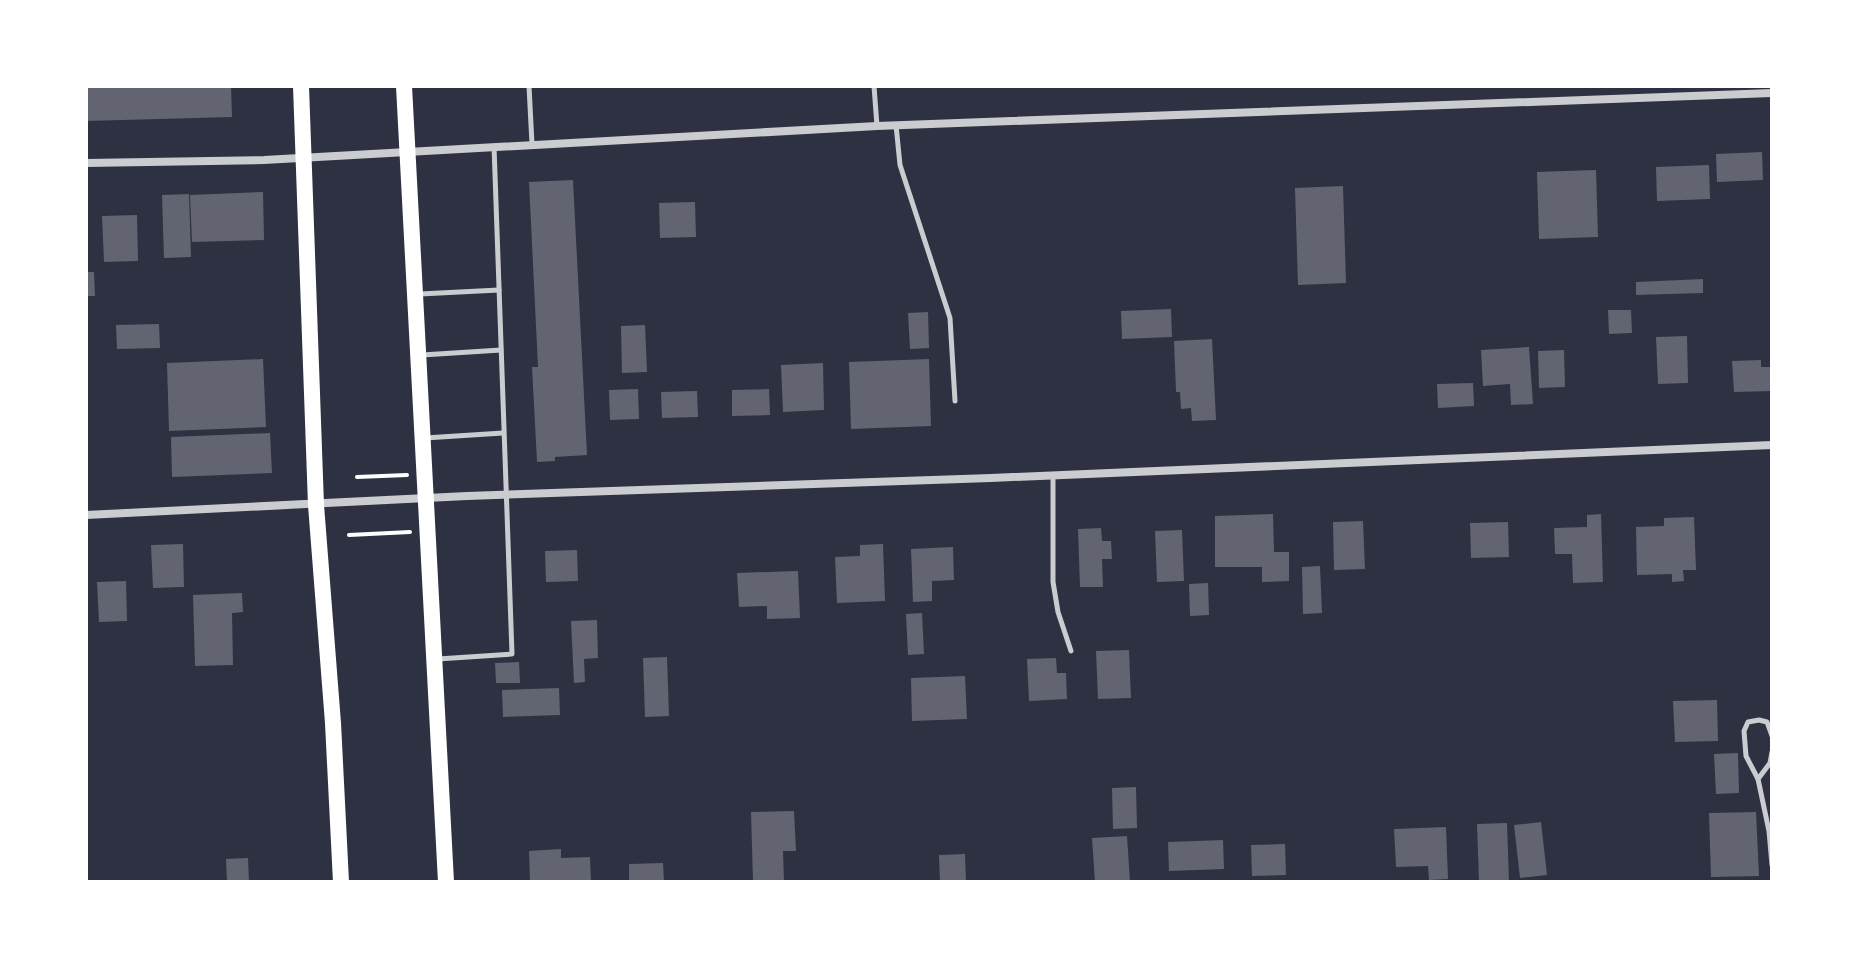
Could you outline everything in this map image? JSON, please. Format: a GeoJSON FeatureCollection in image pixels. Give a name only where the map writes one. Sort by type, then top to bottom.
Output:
{"type":"FeatureCollection","features":[{"type":"Feature","properties":{"kind":"main road"},"geometry":{"type":"LineString","coordinates":[[301,86],[316,505],[333,723],[341,882]]}},
{"type":"Feature","properties":{"kind":"main road"},"geometry":{"type":"LineString","coordinates":[[404,86],[446,882]]}},
{"type":"Feature","properties":{"kind":"street"},"geometry":{"type":"LineString","coordinates":[[86,163],[303,157],[896,125],[1772,93]]}},
{"type":"Feature","properties":{"kind":"street"},"geometry":{"type":"LineString","coordinates":[[86,515],[505,495],[1772,445]]}},
{"type":"Feature","properties":{"kind":"lane"},"geometry":{"type":"LineString","coordinates":[[529,86],[532,144]]}},
{"type":"Feature","properties":{"kind":"lane"},"geometry":{"type":"LineString","coordinates":[[874,86],[877,126]]}},
{"type":"Feature","properties":{"kind":"lane"},"geometry":{"type":"LineString","coordinates":[[896,125],[900,165],[950,318],[955,401]]}},
{"type":"Feature","properties":{"kind":"lane"},"geometry":{"type":"LineString","coordinates":[[433,659],[512,654],[494,146]]}},
{"type":"Feature","properties":{"kind":"lane"},"geometry":{"type":"LineString","coordinates":[[414,295],[499,290]]}},
{"type":"Feature","properties":{"kind":"lane"},"geometry":{"type":"LineString","coordinates":[[417,355],[501,350]]}},
{"type":"Feature","properties":{"kind":"lane"},"geometry":{"type":"LineString","coordinates":[[422,439],[503,433]]}},
{"type":"Feature","properties":{"kind":"lane"},"geometry":{"type":"LineString","coordinates":[[1053,475],[1053,582],[1058,612],[1071,651]]}},
{"type":"Feature","properties":{"kind":"lane"},"geometry":{"type":"LineString","coordinates":[[1772,736],[1767,722],[1759,720],[1748,722],[1744,731],[1746,756],[1758,779],[1769,831],[1772,865]]}},
{"type":"Feature","properties":{"kind":"lane"},"geometry":{"type":"LineString","coordinates":[[1758,779],[1770,763],[1772,752]]}},
{"type":"Feature","properties":{"kind":"path"},"geometry":{"type":"LineString","coordinates":[[357,477],[411,475]]}},
{"type":"Feature","properties":{"kind":"path"},"geometry":{"type":"LineString","coordinates":[[349,535],[413,532]]}},
{"type":"Feature","properties":{"kind":"building"},"geometry":{"type":"Polygon","coordinates":[[[86,86],[231,86],[232,117],[86,121],[86,86]]]}},
{"type":"Feature","properties":{"kind":"building"},"geometry":{"type":"Polygon","coordinates":[[[1762,152],[1763,180],[1717,182],[1716,154],[1762,152]]]}},
{"type":"Feature","properties":{"kind":"building"},"geometry":{"type":"Polygon","coordinates":[[[1709,165],[1710,199],[1657,201],[1656,167],[1709,165]]]}},
{"type":"Feature","properties":{"kind":"building"},"geometry":{"type":"Polygon","coordinates":[[[1596,170],[1598,237],[1539,239],[1537,172],[1596,170]]]}},
{"type":"Feature","properties":{"kind":"building"},"geometry":{"type":"Polygon","coordinates":[[[573,180],[587,455],[555,457],[555,461],[537,462],[532,367],[538,367],[529,182],[573,180]]]}},
{"type":"Feature","properties":{"kind":"building"},"geometry":{"type":"Polygon","coordinates":[[[1343,186],[1346,283],[1298,285],[1295,188],[1343,186]]]}},
{"type":"Feature","properties":{"kind":"building"},"geometry":{"type":"Polygon","coordinates":[[[263,192],[264,240],[192,242],[190,195],[263,192]]]}},
{"type":"Feature","properties":{"kind":"building"},"geometry":{"type":"Polygon","coordinates":[[[189,194],[191,257],[164,258],[162,195],[189,194]]]}},
{"type":"Feature","properties":{"kind":"building"},"geometry":{"type":"Polygon","coordinates":[[[695,202],[696,237],[660,238],[659,203],[695,202]]]}},
{"type":"Feature","properties":{"kind":"building"},"geometry":{"type":"Polygon","coordinates":[[[137,215],[138,261],[104,262],[102,216],[137,215]]]}},
{"type":"Feature","properties":{"kind":"building"},"geometry":{"type":"Polygon","coordinates":[[[86,272],[94,272],[95,296],[86,296],[86,272]]]}},
{"type":"Feature","properties":{"kind":"building"},"geometry":{"type":"Polygon","coordinates":[[[1703,279],[1703,293],[1636,295],[1636,282],[1703,279]]]}},
{"type":"Feature","properties":{"kind":"building"},"geometry":{"type":"Polygon","coordinates":[[[1171,309],[1172,337],[1122,339],[1121,311],[1171,309]]]}},
{"type":"Feature","properties":{"kind":"building"},"geometry":{"type":"Polygon","coordinates":[[[1608,310],[1631,310],[1632,333],[1609,334],[1608,310]]]}},
{"type":"Feature","properties":{"kind":"building"},"geometry":{"type":"Polygon","coordinates":[[[928,312],[929,348],[910,349],[908,313],[928,312]]]}},
{"type":"Feature","properties":{"kind":"building"},"geometry":{"type":"Polygon","coordinates":[[[159,324],[160,348],[117,349],[116,325],[159,324]]]}},
{"type":"Feature","properties":{"kind":"building"},"geometry":{"type":"Polygon","coordinates":[[[645,325],[647,372],[622,373],[621,326],[645,325]]]}},
{"type":"Feature","properties":{"kind":"building"},"geometry":{"type":"Polygon","coordinates":[[[1687,336],[1688,383],[1658,384],[1656,337],[1687,336]]]}},
{"type":"Feature","properties":{"kind":"building"},"geometry":{"type":"Polygon","coordinates":[[[1212,339],[1216,420],[1192,421],[1191,408],[1181,409],[1180,392],[1176,392],[1174,341],[1212,339]]]}},
{"type":"Feature","properties":{"kind":"building"},"geometry":{"type":"Polygon","coordinates":[[[1529,347],[1533,404],[1511,405],[1510,384],[1483,386],[1481,350],[1529,347]]]}},
{"type":"Feature","properties":{"kind":"building"},"geometry":{"type":"Polygon","coordinates":[[[1564,350],[1565,387],[1539,388],[1538,351],[1564,350]]]}},
{"type":"Feature","properties":{"kind":"building"},"geometry":{"type":"Polygon","coordinates":[[[263,359],[266,427],[169,431],[167,363],[263,359]]]}},
{"type":"Feature","properties":{"kind":"building"},"geometry":{"type":"Polygon","coordinates":[[[929,359],[931,426],[851,429],[849,362],[929,359]]]}},
{"type":"Feature","properties":{"kind":"building"},"geometry":{"type":"Polygon","coordinates":[[[1761,360],[1761,367],[1772,367],[1772,391],[1734,392],[1732,361],[1761,360]]]}},
{"type":"Feature","properties":{"kind":"building"},"geometry":{"type":"Polygon","coordinates":[[[823,363],[824,410],[783,412],[781,365],[823,363]]]}},
{"type":"Feature","properties":{"kind":"building"},"geometry":{"type":"Polygon","coordinates":[[[1473,383],[1474,406],[1438,408],[1437,384],[1473,383]]]}},
{"type":"Feature","properties":{"kind":"building"},"geometry":{"type":"Polygon","coordinates":[[[638,389],[639,419],[610,420],[609,390],[638,389]]]}},
{"type":"Feature","properties":{"kind":"building"},"geometry":{"type":"Polygon","coordinates":[[[769,389],[770,415],[732,416],[732,390],[769,389]]]}},
{"type":"Feature","properties":{"kind":"building"},"geometry":{"type":"Polygon","coordinates":[[[697,391],[698,417],[662,418],[661,392],[697,391]]]}},
{"type":"Feature","properties":{"kind":"building"},"geometry":{"type":"Polygon","coordinates":[[[270,433],[272,473],[172,477],[171,437],[270,433]]]}},
{"type":"Feature","properties":{"kind":"building"},"geometry":{"type":"Polygon","coordinates":[[[1273,514],[1274,552],[1289,552],[1289,581],[1262,582],[1262,567],[1215,567],[1215,516],[1273,514]]]}},
{"type":"Feature","properties":{"kind":"building"},"geometry":{"type":"Polygon","coordinates":[[[1601,514],[1603,582],[1573,583],[1572,554],[1555,554],[1554,528],[1587,527],[1587,515],[1601,514]]]}},
{"type":"Feature","properties":{"kind":"building"},"geometry":{"type":"Polygon","coordinates":[[[1694,517],[1696,570],[1683,570],[1684,581],[1672,582],[1672,574],[1637,575],[1636,527],[1664,526],[1664,518],[1694,517]]]}},
{"type":"Feature","properties":{"kind":"building"},"geometry":{"type":"Polygon","coordinates":[[[1363,521],[1365,569],[1334,570],[1333,522],[1363,521]]]}},
{"type":"Feature","properties":{"kind":"building"},"geometry":{"type":"Polygon","coordinates":[[[1508,522],[1509,557],[1471,558],[1470,523],[1508,522]]]}},
{"type":"Feature","properties":{"kind":"building"},"geometry":{"type":"Polygon","coordinates":[[[1101,528],[1102,541],[1111,541],[1112,559],[1102,559],[1103,587],[1080,587],[1078,529],[1101,528]]]}},
{"type":"Feature","properties":{"kind":"building"},"geometry":{"type":"Polygon","coordinates":[[[1182,530],[1184,581],[1157,582],[1155,531],[1182,530]]]}},
{"type":"Feature","properties":{"kind":"building"},"geometry":{"type":"Polygon","coordinates":[[[183,544],[184,587],[153,588],[151,545],[183,544]]]}},
{"type":"Feature","properties":{"kind":"building"},"geometry":{"type":"Polygon","coordinates":[[[883,544],[885,601],[837,603],[835,557],[860,556],[860,545],[883,544]]]}},
{"type":"Feature","properties":{"kind":"building"},"geometry":{"type":"Polygon","coordinates":[[[953,547],[954,580],[932,581],[932,601],[913,602],[911,549],[953,547]]]}},
{"type":"Feature","properties":{"kind":"building"},"geometry":{"type":"Polygon","coordinates":[[[577,550],[578,581],[546,582],[545,551],[577,550]]]}},
{"type":"Feature","properties":{"kind":"building"},"geometry":{"type":"Polygon","coordinates":[[[1320,566],[1322,613],[1303,614],[1302,567],[1320,566]]]}},
{"type":"Feature","properties":{"kind":"building"},"geometry":{"type":"Polygon","coordinates":[[[798,571],[800,618],[767,619],[767,606],[739,607],[737,573],[798,571]]]}},
{"type":"Feature","properties":{"kind":"building"},"geometry":{"type":"Polygon","coordinates":[[[126,581],[127,621],[99,622],[97,582],[126,581]]]}},
{"type":"Feature","properties":{"kind":"building"},"geometry":{"type":"Polygon","coordinates":[[[1208,583],[1209,615],[1190,616],[1189,584],[1208,583]]]}},
{"type":"Feature","properties":{"kind":"building"},"geometry":{"type":"Polygon","coordinates":[[[242,593],[243,612],[232,613],[233,665],[195,666],[193,595],[242,593]]]}},
{"type":"Feature","properties":{"kind":"building"},"geometry":{"type":"Polygon","coordinates":[[[922,613],[924,654],[908,655],[906,614],[922,613]]]}},
{"type":"Feature","properties":{"kind":"building"},"geometry":{"type":"Polygon","coordinates":[[[597,620],[598,658],[584,659],[585,682],[574,683],[571,621],[597,620]]]}},
{"type":"Feature","properties":{"kind":"building"},"geometry":{"type":"Polygon","coordinates":[[[1129,650],[1131,698],[1098,699],[1096,651],[1129,650]]]}},
{"type":"Feature","properties":{"kind":"building"},"geometry":{"type":"Polygon","coordinates":[[[667,657],[669,716],[645,717],[643,658],[667,657]]]}},
{"type":"Feature","properties":{"kind":"building"},"geometry":{"type":"Polygon","coordinates":[[[1056,658],[1057,673],[1066,673],[1067,699],[1029,701],[1027,659],[1056,658]]]}},
{"type":"Feature","properties":{"kind":"building"},"geometry":{"type":"Polygon","coordinates":[[[519,662],[520,683],[496,683],[495,663],[519,662]]]}},
{"type":"Feature","properties":{"kind":"building"},"geometry":{"type":"Polygon","coordinates":[[[965,676],[967,719],[912,721],[911,678],[965,676]]]}},
{"type":"Feature","properties":{"kind":"building"},"geometry":{"type":"Polygon","coordinates":[[[559,688],[560,715],[503,717],[502,690],[559,688]]]}},
{"type":"Feature","properties":{"kind":"building"},"geometry":{"type":"Polygon","coordinates":[[[1717,700],[1718,741],[1675,742],[1673,701],[1717,700]]]}},
{"type":"Feature","properties":{"kind":"building"},"geometry":{"type":"Polygon","coordinates":[[[1738,753],[1739,793],[1716,794],[1714,754],[1738,753]]]}},
{"type":"Feature","properties":{"kind":"building"},"geometry":{"type":"Polygon","coordinates":[[[1136,787],[1137,828],[1113,829],[1112,788],[1136,787]]]}},
{"type":"Feature","properties":{"kind":"building"},"geometry":{"type":"Polygon","coordinates":[[[794,811],[796,851],[783,851],[784,882],[753,882],[751,812],[794,811]]]}},
{"type":"Feature","properties":{"kind":"building"},"geometry":{"type":"Polygon","coordinates":[[[1756,812],[1759,876],[1711,877],[1709,813],[1756,812]]]}},
{"type":"Feature","properties":{"kind":"building"},"geometry":{"type":"Polygon","coordinates":[[[1541,822],[1547,875],[1520,878],[1514,825],[1541,822]]]}},
{"type":"Feature","properties":{"kind":"building"},"geometry":{"type":"Polygon","coordinates":[[[1507,823],[1509,882],[1479,882],[1477,824],[1507,823]]]}},
{"type":"Feature","properties":{"kind":"building"},"geometry":{"type":"Polygon","coordinates":[[[1446,827],[1448,879],[1429,880],[1428,866],[1396,867],[1394,829],[1446,827]]]}},
{"type":"Feature","properties":{"kind":"building"},"geometry":{"type":"Polygon","coordinates":[[[1127,836],[1130,882],[1095,882],[1092,838],[1127,836]]]}},
{"type":"Feature","properties":{"kind":"building"},"geometry":{"type":"Polygon","coordinates":[[[1223,840],[1224,869],[1169,871],[1168,842],[1223,840]]]}},
{"type":"Feature","properties":{"kind":"building"},"geometry":{"type":"Polygon","coordinates":[[[1285,844],[1286,875],[1252,876],[1251,845],[1285,844]]]}},
{"type":"Feature","properties":{"kind":"building"},"geometry":{"type":"Polygon","coordinates":[[[561,849],[561,858],[590,857],[591,882],[530,882],[529,851],[561,849]]]}},
{"type":"Feature","properties":{"kind":"building"},"geometry":{"type":"Polygon","coordinates":[[[965,854],[966,882],[940,882],[939,855],[965,854]]]}},
{"type":"Feature","properties":{"kind":"building"},"geometry":{"type":"Polygon","coordinates":[[[248,858],[249,882],[227,882],[226,859],[248,858]]]}},
{"type":"Feature","properties":{"kind":"building"},"geometry":{"type":"Polygon","coordinates":[[[663,863],[664,882],[629,882],[629,864],[663,863]]]}}]}
